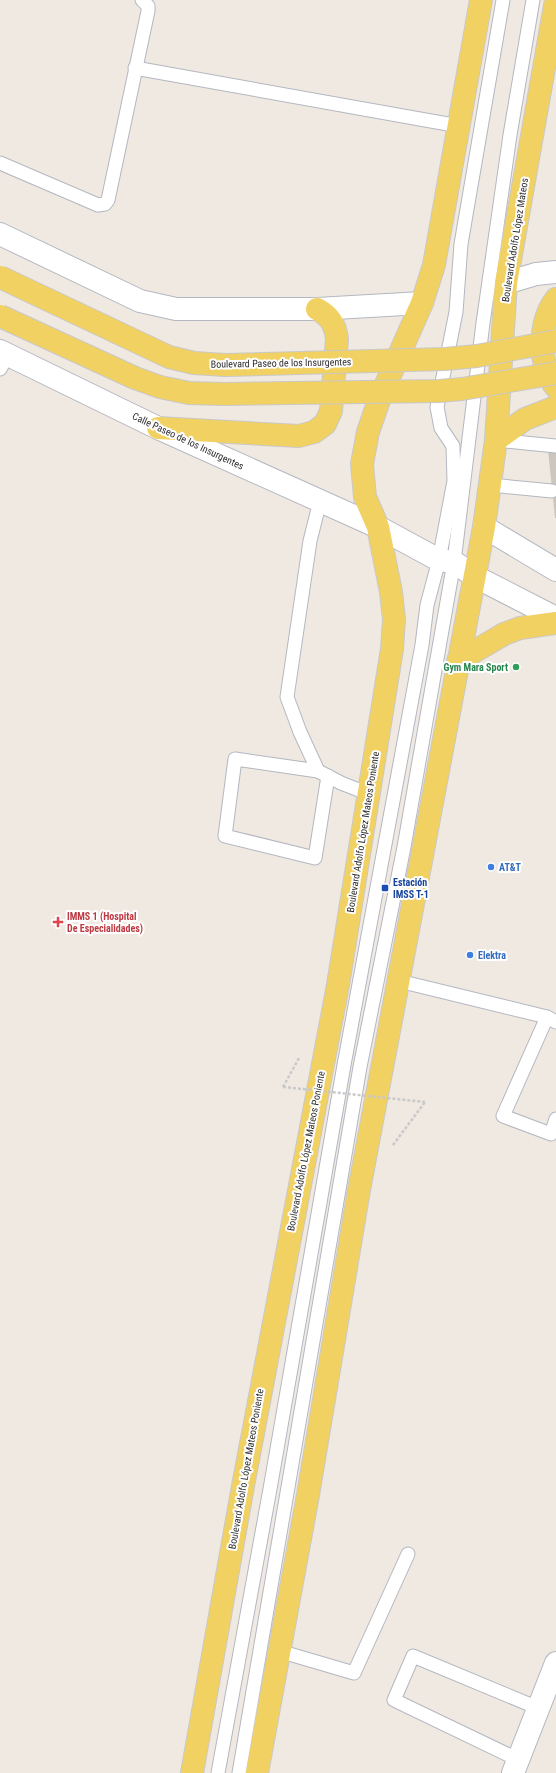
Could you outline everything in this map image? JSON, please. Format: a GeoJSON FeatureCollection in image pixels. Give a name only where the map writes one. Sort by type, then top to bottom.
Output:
{"type":"FeatureCollection","features":[{"type":"Feature","properties":{"kind":"main road"},"geometry":{"type":"LineString","coordinates":[[378,527],[365,497],[362,464],[363,457],[368,432],[379,400],[422,303],[434,265],[482,0]]}},
{"type":"Feature","properties":{"kind":"main road","name":"Boulevard Adolfo López Mateos"},"geometry":{"type":"LineString","coordinates":[[474,576],[491,485],[496,440],[506,284],[556,0]]}},
{"type":"Feature","properties":{"kind":"main road","name":"Boulevard Paseo de los Insurgentes"},"geometry":{"type":"LineString","coordinates":[[0,277],[169,357],[194,363],[225,365],[444,360],[477,356],[556,342]]}},
{"type":"Feature","properties":{"kind":"main road"},"geometry":{"type":"LineString","coordinates":[[556,299],[548,310],[545,320],[543,339],[545,366],[556,387]]}},
{"type":"Feature","properties":{"kind":"main road"},"geometry":{"type":"LineString","coordinates":[[158,428],[299,436],[314,432],[325,424],[332,411],[337,339],[336,330],[332,321],[326,314],[317,309]]}},
{"type":"Feature","properties":{"kind":"main road"},"geometry":{"type":"LineString","coordinates":[[0,316],[135,378],[160,387],[189,394],[462,389],[556,373]]}},
{"type":"Feature","properties":{"kind":"main road"},"geometry":{"type":"LineString","coordinates":[[496,440],[525,419],[556,407]]}},
{"type":"Feature","properties":{"kind":"main road","name":"Boulevard Adolfo López Mateos Poniente"},"geometry":{"type":"LineString","coordinates":[[192,1773],[243,1486],[338,986],[392,649],[394,619],[391,592],[378,527]]}},
{"type":"Feature","properties":{"kind":"main road"},"geometry":{"type":"LineString","coordinates":[[257,1773],[280,1651],[359,1190],[474,576]]}},
{"type":"Feature","properties":{"kind":"main road"},"geometry":{"type":"LineString","coordinates":[[458,661],[504,634],[526,627],[556,623]]}},
{"type":"Feature","properties":{"kind":"street"},"geometry":{"type":"LineString","coordinates":[[0,234],[140,301],[176,309],[317,309],[422,303]]}},
{"type":"Feature","properties":{"kind":"street"},"geometry":{"type":"LineString","coordinates":[[506,284],[536,274],[556,272]]}},
{"type":"Feature","properties":{"kind":"street","name":"Calle Paseo de los Insurgentes"},"geometry":{"type":"LineString","coordinates":[[3,358],[378,527],[556,618]]}},
{"type":"Feature","properties":{"kind":"street"},"geometry":{"type":"LineString","coordinates":[[484,527],[556,570]]}},
{"type":"Feature","properties":{"kind":"street"},"geometry":{"type":"LineString","coordinates":[[516,1766],[538,1708],[554,1673]]}},
{"type":"Feature","properties":{"kind":"lane"},"geometry":{"type":"LineString","coordinates":[[0,163],[98,204],[105,204],[108,200],[148,11],[148,6],[142,0]]}},
{"type":"Feature","properties":{"kind":"lane"},"geometry":{"type":"LineString","coordinates":[[218,1773],[270,1489],[342,1073],[422,644],[427,606],[447,561],[454,481],[453,446],[441,428],[437,407],[456,312],[461,244],[503,0]]}},
{"type":"Feature","properties":{"kind":"lane"},"geometry":{"type":"LineString","coordinates":[[239,1773],[360,1067],[404,847],[510,135],[532,0]]}},
{"type":"Feature","properties":{"kind":"lane"},"geometry":{"type":"LineString","coordinates":[[135,68],[459,126]]}},
{"type":"Feature","properties":{"kind":"lane"},"geometry":{"type":"LineString","coordinates":[[496,440],[556,446]]}},
{"type":"Feature","properties":{"kind":"lane"},"geometry":{"type":"LineString","coordinates":[[491,485],[552,491]]}},
{"type":"Feature","properties":{"kind":"lane"},"geometry":{"type":"LineString","coordinates":[[320,500],[310,541],[287,697],[300,732],[323,774],[315,858],[225,836],[235,759],[323,774],[369,794]]}},
{"type":"Feature","properties":{"kind":"lane"},"geometry":{"type":"LineString","coordinates":[[399,981],[551,1020],[503,1116],[551,1134],[556,1119]]}},
{"type":"Feature","properties":{"kind":"lane"},"geometry":{"type":"LineString","coordinates":[[280,1651],[354,1673],[408,1554]]}},
{"type":"Feature","properties":{"kind":"lane"},"geometry":{"type":"LineString","coordinates":[[516,1766],[394,1700],[413,1656],[538,1708]]}},
{"type":"Feature","properties":{"kind":"path"},"geometry":{"type":"LineString","coordinates":[[283,1087],[425,1102]]}},
{"type":"Feature","properties":{"kind":"building"},"geometry":{"type":"Polygon","coordinates":[[[548,450],[556,451],[556,518],[555,518],[548,450]]]}},
{"type":"Feature","properties":{"kind":"place","name":"Gym Mara Sport"},"geometry":{"type":"Point","coordinates":[516,667]}},
{"type":"Feature","properties":{"kind":"place","name":"AT&T"},"geometry":{"type":"Point","coordinates":[491,867]}},
{"type":"Feature","properties":{"kind":"place","name":"Estación IMSS T-1"},"geometry":{"type":"Point","coordinates":[385,888]}},
{"type":"Feature","properties":{"kind":"place","name":"IMMS 1 (Hospital De Especialidades)"},"geometry":{"type":"Point","coordinates":[58,922]}},
{"type":"Feature","properties":{"kind":"place","name":"Elektra"},"geometry":{"type":"Point","coordinates":[470,955]}}]}
